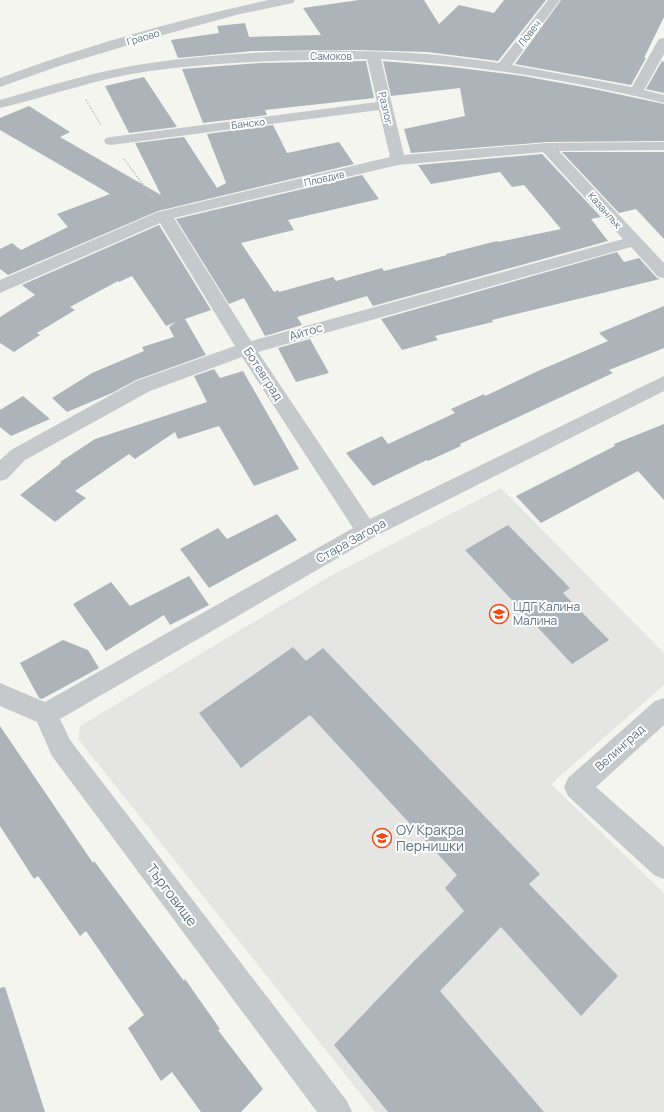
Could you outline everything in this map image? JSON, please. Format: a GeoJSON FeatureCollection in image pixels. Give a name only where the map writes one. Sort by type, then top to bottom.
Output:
{"type":"FeatureCollection","features":[{"type":"Feature","properties":{"kind":"street","name":"Граово"},"geometry":{"type":"LineString","coordinates":[[0,83],[104,48],[172,28],[264,4],[289,0]]}},
{"type":"Feature","properties":{"kind":"street","name":"Ловеч"},"geometry":{"type":"LineString","coordinates":[[503,67],[554,0]]}},
{"type":"Feature","properties":{"kind":"street"},"geometry":{"type":"LineString","coordinates":[[636,92],[664,42]]}},
{"type":"Feature","properties":{"kind":"street","name":"Самоков"},"geometry":{"type":"LineString","coordinates":[[1,102],[75,83],[149,67],[265,56],[374,55],[429,58],[503,67],[636,92],[664,99]]}},
{"type":"Feature","properties":{"kind":"street","name":"Разлог"},"geometry":{"type":"LineString","coordinates":[[374,55],[398,160]]}},
{"type":"Feature","properties":{"kind":"street","name":"Банско"},"geometry":{"type":"LineString","coordinates":[[111,141],[385,105]]}},
{"type":"Feature","properties":{"kind":"street","name":"Пловдив"},"geometry":{"type":"LineString","coordinates":[[0,287],[164,215],[398,160],[547,147],[664,146]]}},
{"type":"Feature","properties":{"kind":"street","name":"Казанлък"},"geometry":{"type":"LineString","coordinates":[[547,147],[664,273]]}},
{"type":"Feature","properties":{"kind":"street","name":"Ботевград"},"geometry":{"type":"LineString","coordinates":[[164,215],[246,349],[366,531]]}},
{"type":"Feature","properties":{"kind":"street","name":"Айтос"},"geometry":{"type":"LineString","coordinates":[[0,473],[18,455],[143,386],[246,349],[633,241]]}},
{"type":"Feature","properties":{"kind":"street","name":"Стара Загора"},"geometry":{"type":"LineString","coordinates":[[46,714],[366,531],[664,383]]}},
{"type":"Feature","properties":{"kind":"street"},"geometry":{"type":"LineString","coordinates":[[0,694],[46,714]]}},
{"type":"Feature","properties":{"kind":"street","name":"Велинград"},"geometry":{"type":"LineString","coordinates":[[664,708],[576,786],[664,865]]}},
{"type":"Feature","properties":{"kind":"street","name":"Търговище"},"geometry":{"type":"LineString","coordinates":[[46,714],[61,748],[336,1112]]}},
{"type":"Feature","properties":{"kind":"shaded area","name":"ОУ Кракра Пернишки"},"geometry":{"type":"Polygon","coordinates":[[[501,488],[664,653],[664,685],[551,784],[664,893],[664,1112],[375,1112],[78,739],[80,726],[332,575],[501,488]]]}},
{"type":"Feature","properties":{"kind":"building"},"geometry":{"type":"Polygon","coordinates":[[[359,0],[424,0],[439,24],[459,5],[494,13],[504,0],[546,0],[498,61],[427,52],[358,50],[253,51],[178,58],[171,40],[219,33],[217,26],[245,23],[249,37],[321,35],[303,8],[359,0]]]}},
{"type":"Feature","properties":{"kind":"building"},"geometry":{"type":"Polygon","coordinates":[[[561,0],[664,0],[664,17],[644,58],[646,58],[631,85],[515,64],[561,0]]]}},
{"type":"Feature","properties":{"kind":"building"},"geometry":{"type":"Polygon","coordinates":[[[366,61],[374,98],[265,110],[267,115],[203,123],[182,69],[259,63],[366,61]]]}},
{"type":"Feature","properties":{"kind":"building"},"geometry":{"type":"Polygon","coordinates":[[[383,61],[452,67],[523,76],[664,104],[664,141],[547,142],[411,153],[404,129],[465,116],[460,88],[391,96],[383,61]]]}},
{"type":"Feature","properties":{"kind":"building"},"geometry":{"type":"Polygon","coordinates":[[[662,61],[664,62],[664,93],[646,89],[662,61]]]}},
{"type":"Feature","properties":{"kind":"building"},"geometry":{"type":"Polygon","coordinates":[[[144,77],[177,127],[129,133],[105,86],[144,77]]]}},
{"type":"Feature","properties":{"kind":"building"},"geometry":{"type":"Polygon","coordinates":[[[29,106],[70,132],[60,137],[161,195],[135,143],[184,137],[217,188],[226,183],[207,134],[273,125],[287,153],[339,142],[354,164],[158,211],[8,275],[0,269],[0,249],[12,243],[21,250],[68,227],[57,214],[110,194],[0,130],[0,118],[29,106]]]}},
{"type":"Feature","properties":{"kind":"building"},"geometry":{"type":"Polygon","coordinates":[[[562,152],[664,152],[664,239],[636,209],[619,213],[562,152]]]}},
{"type":"Feature","properties":{"kind":"building"},"geometry":{"type":"Polygon","coordinates":[[[542,154],[601,217],[591,219],[608,241],[373,306],[367,296],[297,317],[302,325],[265,336],[244,298],[229,304],[176,219],[362,175],[379,199],[288,220],[294,230],[241,243],[274,292],[278,290],[279,292],[333,277],[336,281],[382,268],[384,271],[497,241],[561,229],[524,185],[512,187],[500,172],[431,184],[418,165],[542,154]]]}},
{"type":"Feature","properties":{"kind":"building"},"geometry":{"type":"Polygon","coordinates":[[[159,225],[211,310],[185,319],[206,355],[136,380],[112,393],[67,412],[52,398],[92,373],[144,351],[142,347],[174,337],[169,327],[176,322],[166,326],[132,276],[119,282],[118,281],[70,307],[75,310],[37,333],[40,335],[14,352],[0,343],[0,317],[35,295],[22,285],[159,225]]]}},
{"type":"Feature","properties":{"kind":"building"},"geometry":{"type":"Polygon","coordinates":[[[617,252],[624,262],[639,258],[657,278],[660,279],[492,320],[493,322],[435,336],[438,340],[402,350],[381,319],[617,252]]]}},
{"type":"Feature","properties":{"kind":"building"},"geometry":{"type":"Polygon","coordinates":[[[664,306],[664,348],[609,370],[613,373],[460,444],[461,446],[428,461],[427,460],[373,486],[346,453],[382,436],[388,444],[455,413],[451,409],[484,394],[485,396],[608,341],[599,333],[664,306]]]}},
{"type":"Feature","properties":{"kind":"building"},"geometry":{"type":"Polygon","coordinates":[[[310,339],[329,373],[296,382],[278,348],[310,339]]]}},
{"type":"Feature","properties":{"kind":"building"},"geometry":{"type":"Polygon","coordinates":[[[214,369],[220,378],[243,371],[299,469],[254,486],[219,426],[178,439],[175,432],[135,459],[129,454],[75,491],[86,498],[55,522],[20,495],[61,463],[60,462],[95,439],[207,402],[194,376],[214,369]]]}},
{"type":"Feature","properties":{"kind":"building"},"geometry":{"type":"Polygon","coordinates":[[[23,396],[50,419],[11,436],[0,427],[0,410],[23,396]]]}},
{"type":"Feature","properties":{"kind":"building"},"geometry":{"type":"Polygon","coordinates":[[[664,424],[664,500],[638,471],[541,523],[516,496],[615,446],[614,444],[664,424]]]}},
{"type":"Feature","properties":{"kind":"building"},"geometry":{"type":"Polygon","coordinates":[[[277,514],[297,540],[209,588],[180,549],[218,528],[227,539],[277,514]]]}},
{"type":"Feature","properties":{"kind":"building"},"geometry":{"type":"Polygon","coordinates":[[[508,525],[570,588],[563,593],[609,640],[572,664],[465,550],[508,525]]]}},
{"type":"Feature","properties":{"kind":"building"},"geometry":{"type":"Polygon","coordinates":[[[189,576],[209,605],[170,625],[164,615],[106,651],[73,604],[111,582],[130,606],[189,576]]]}},
{"type":"Feature","properties":{"kind":"building"},"geometry":{"type":"Polygon","coordinates":[[[63,640],[88,650],[99,668],[42,699],[39,698],[20,663],[63,640]]]}},
{"type":"Feature","properties":{"kind":"building"},"geometry":{"type":"Polygon","coordinates":[[[293,647],[306,661],[323,648],[540,874],[529,884],[618,976],[581,1016],[501,927],[440,991],[544,1112],[388,1112],[334,1045],[464,911],[445,888],[457,875],[310,715],[241,768],[199,713],[293,647]]]}},
{"type":"Feature","properties":{"kind":"building"},"geometry":{"type":"Polygon","coordinates":[[[0,726],[93,863],[94,861],[184,981],[185,979],[220,1029],[218,1030],[263,1089],[241,1112],[201,1112],[172,1072],[161,1081],[128,1028],[144,1015],[86,931],[80,936],[38,876],[34,879],[0,826],[0,726]]]}},
{"type":"Feature","properties":{"kind":"building"},"geometry":{"type":"Polygon","coordinates":[[[5,987],[45,1112],[0,1112],[0,988],[5,987]]]}},
{"type":"Feature","properties":{"kind":"place","name":"ЦДГ Калина Малина"},"geometry":{"type":"Point","coordinates":[499,614]}},
{"type":"Feature","properties":{"kind":"place","name":"ОУ Кракра Пернишки"},"geometry":{"type":"Point","coordinates":[382,838]}}]}
